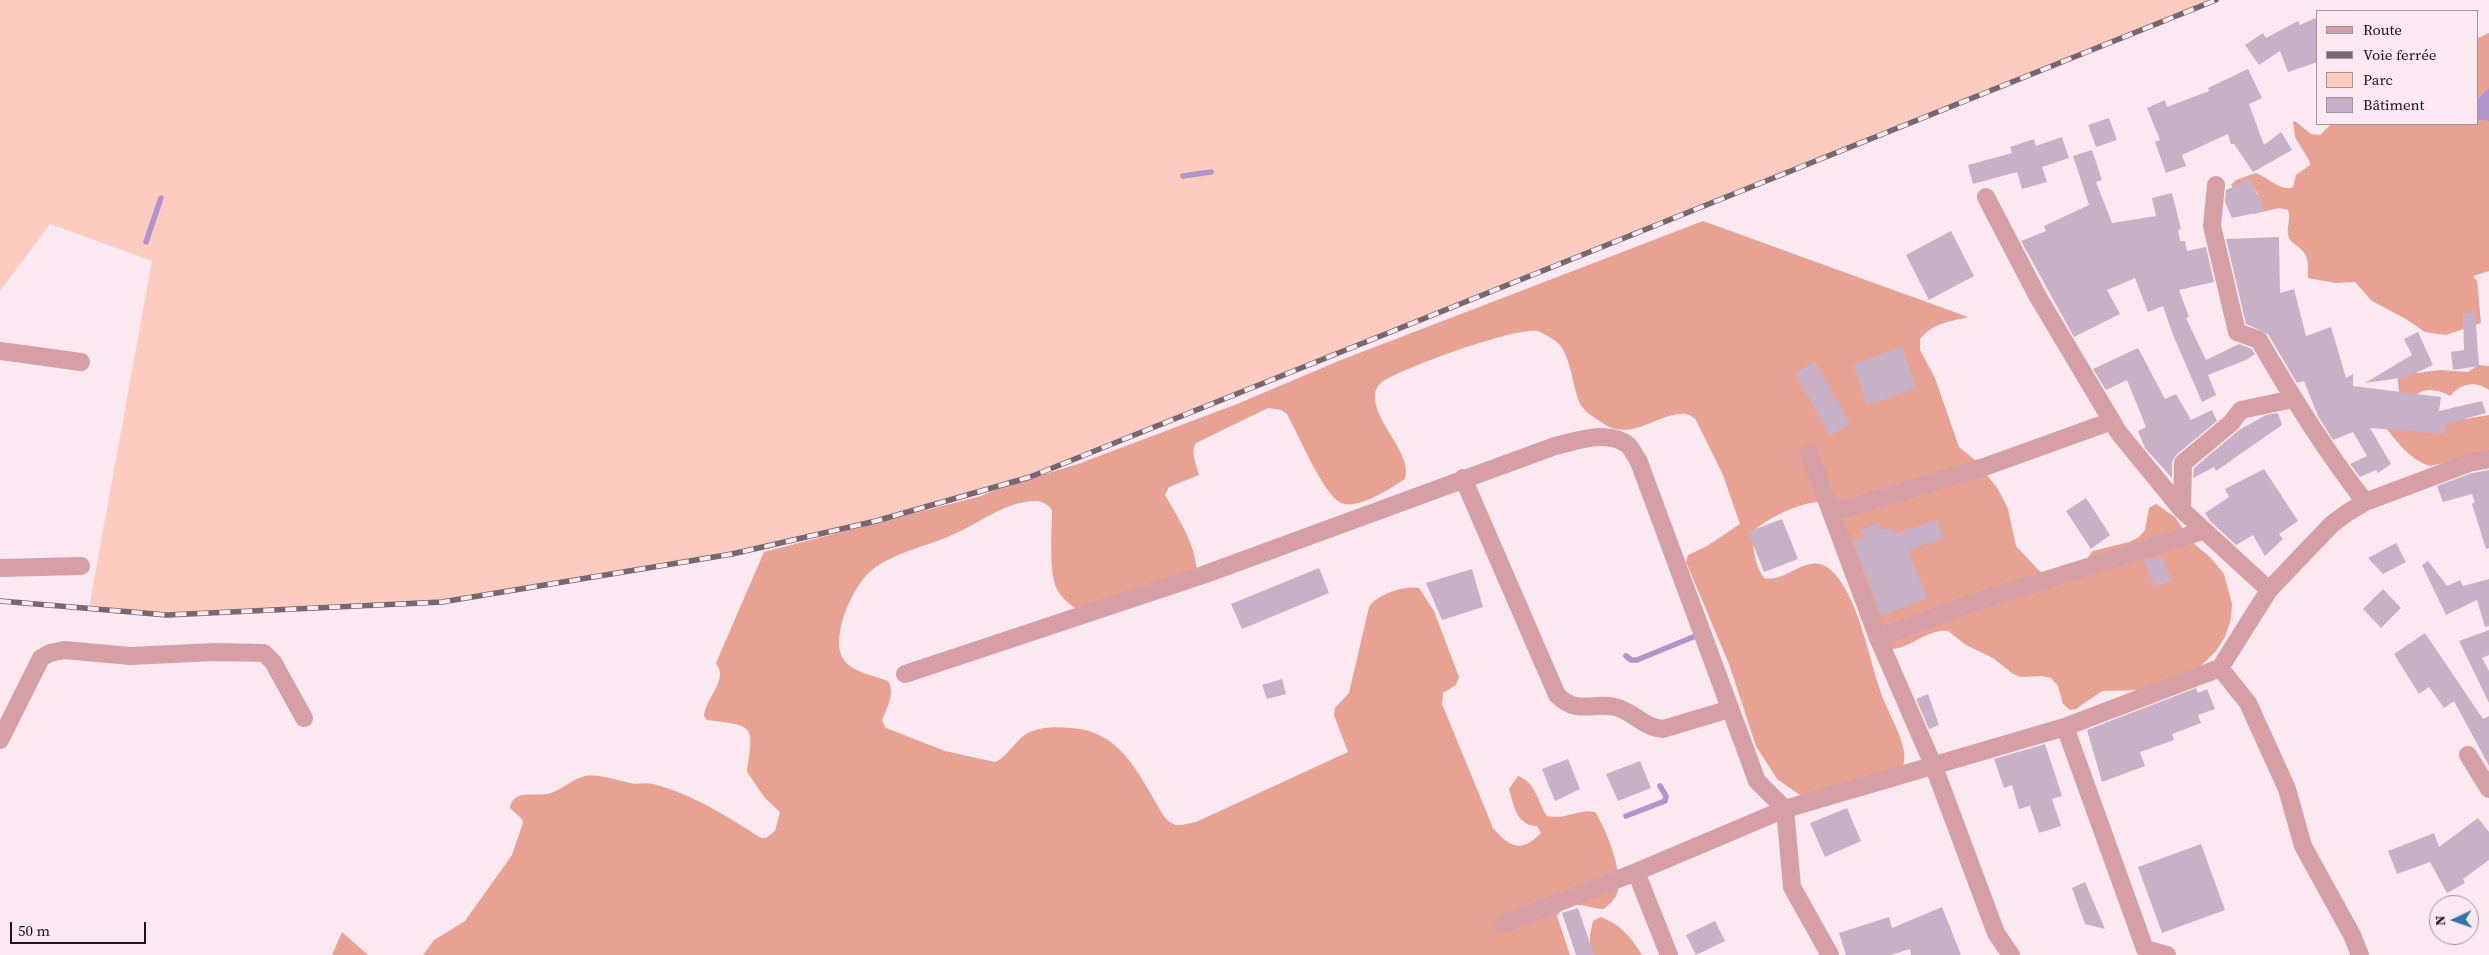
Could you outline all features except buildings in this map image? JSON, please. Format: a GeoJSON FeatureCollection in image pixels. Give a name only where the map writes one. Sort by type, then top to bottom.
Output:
{"type":"FeatureCollection","features":[{"type":"Feature","properties":{"kind":"street"},"geometry":{"type":"LineString","coordinates":[[2216,185],[2212,226],[2237,332],[2259,340],[2293,399],[2334,462],[2365,502]]}},
{"type":"Feature","properties":{"kind":"street"},"geometry":{"type":"LineString","coordinates":[[1986,197],[2038,297],[2119,433],[2182,510],[2202,531],[2269,590]]}},
{"type":"Feature","properties":{"kind":"street"},"geometry":{"type":"LineString","coordinates":[[0,350],[81,362]]}},
{"type":"Feature","properties":{"kind":"street"},"geometry":{"type":"LineString","coordinates":[[2182,510],[2183,463],[2231,424],[2240,410],[2293,399]]}},
{"type":"Feature","properties":{"kind":"street"},"geometry":{"type":"LineString","coordinates":[[1832,513],[1987,466],[2112,422]]}},
{"type":"Feature","properties":{"kind":"street"},"geometry":{"type":"LineString","coordinates":[[905,674],[1202,575],[1463,478],[1555,446],[1590,438],[1614,439],[1629,446],[1639,462],[1757,781],[1785,809],[1792,887],[1830,955]]}},
{"type":"Feature","properties":{"kind":"street"},"geometry":{"type":"LineString","coordinates":[[1810,453],[1878,638],[1934,767],[1996,933],[2011,955]]}},
{"type":"Feature","properties":{"kind":"street"},"geometry":{"type":"LineString","coordinates":[[1504,924],[1636,872],[1785,809],[1934,767],[2065,727],[2220,668],[2269,590],[2332,524],[2365,502],[2469,463],[2489,459]]}},
{"type":"Feature","properties":{"kind":"street"},"geometry":{"type":"LineString","coordinates":[[1463,478],[1557,695],[1566,704],[1578,708],[1606,706],[1618,708],[1654,729],[1664,729],[1730,709]]}},
{"type":"Feature","properties":{"kind":"street"},"geometry":{"type":"LineString","coordinates":[[1878,638],[1972,603],[2202,531]]}},
{"type":"Feature","properties":{"kind":"street"},"geometry":{"type":"LineString","coordinates":[[0,568],[81,566]]}},
{"type":"Feature","properties":{"kind":"street"},"geometry":{"type":"LineString","coordinates":[[0,740],[41,658],[50,653],[64,650],[130,656],[215,652],[264,653],[273,662],[304,718]]}},
{"type":"Feature","properties":{"kind":"street"},"geometry":{"type":"LineString","coordinates":[[2220,668],[2248,703],[2287,789],[2303,846],[2352,935],[2360,955]]}},
{"type":"Feature","properties":{"kind":"street"},"geometry":{"type":"LineString","coordinates":[[2065,727],[2145,949],[2167,955]]}},
{"type":"Feature","properties":{"kind":"street"},"geometry":{"type":"LineString","coordinates":[[2468,755],[2489,789]]}},
{"type":"Feature","properties":{"kind":"street"},"geometry":{"type":"LineString","coordinates":[[1636,872],[1669,955]]}},
{"type":"Feature","properties":{"kind":"green space"},"geometry":{"type":"Polygon","coordinates":[[[0,0],[2216,0],[1030,477],[876,521],[732,554],[442,602],[167,615],[89,608],[152,261],[50,224],[0,291],[0,0]]]}},
{"type":"Feature","properties":{"kind":"shaded area"},"geometry":{"type":"Polygon","coordinates":[[[2489,33],[2489,271],[2473,276],[2477,281],[2481,323],[2446,335],[2425,332],[2406,319],[2372,301],[2355,282],[2335,283],[2308,278],[2306,257],[2301,249],[2289,238],[2288,210],[2279,208],[2254,214],[2250,208],[2258,194],[2250,182],[2235,189],[2231,185],[2236,180],[2256,173],[2285,188],[2293,187],[2296,175],[2310,165],[2295,137],[2293,122],[2295,121],[2311,134],[2320,135],[2330,125],[2479,125],[2479,38],[2489,33]]]}},
{"type":"Feature","properties":{"kind":"shaded area"},"geometry":{"type":"Polygon","coordinates":[[[2489,88],[2489,121],[2479,119],[2479,98],[2489,88]]]}},
{"type":"Feature","properties":{"kind":"shaded area"},"geometry":{"type":"Polygon","coordinates":[[[1703,221],[1968,317],[1936,326],[1930,330],[1920,339],[1920,350],[1935,378],[1959,447],[1975,460],[1998,489],[2008,509],[2016,546],[2047,579],[2081,566],[2093,551],[2129,542],[2139,537],[2145,530],[2149,508],[2156,504],[2175,517],[2192,542],[2210,557],[2224,574],[2232,604],[2231,619],[2225,637],[2216,651],[2200,667],[2143,690],[2102,691],[2076,709],[2070,710],[2063,704],[2058,686],[2051,678],[2042,676],[2021,677],[2013,674],[1993,658],[1966,645],[1948,631],[1932,633],[1902,647],[1887,648],[1822,502],[1795,507],[1767,521],[1753,531],[1753,543],[1758,567],[1764,578],[1772,578],[1780,577],[1802,566],[1817,564],[1829,568],[1838,577],[1853,604],[1880,690],[1898,732],[1904,755],[1902,769],[1804,798],[1777,779],[1756,746],[1729,664],[1686,562],[1688,555],[1707,546],[1740,524],[1723,475],[1696,420],[1687,414],[1677,414],[1629,429],[1616,429],[1604,424],[1588,413],[1579,402],[1569,363],[1560,346],[1554,340],[1537,331],[1525,331],[1506,335],[1434,359],[1380,384],[1375,392],[1376,404],[1385,426],[1398,448],[1406,469],[1405,479],[1374,497],[1356,503],[1341,503],[1327,488],[1311,463],[1287,414],[1281,410],[1268,408],[1196,443],[1194,455],[1199,475],[1169,487],[1165,495],[1191,544],[1197,575],[1078,610],[1062,597],[1055,584],[1051,552],[1052,510],[1041,502],[1025,502],[1003,509],[952,535],[900,554],[872,570],[865,577],[851,599],[845,612],[839,639],[840,650],[844,660],[852,668],[888,681],[891,696],[882,721],[886,728],[945,751],[995,762],[1005,755],[1022,737],[1038,729],[1062,727],[1089,731],[1117,747],[1138,772],[1167,820],[1174,824],[1182,825],[1196,822],[1348,752],[1334,715],[1335,708],[1349,693],[1369,607],[1385,594],[1399,589],[1419,588],[1434,611],[1459,677],[1456,685],[1443,693],[1442,704],[1493,828],[1505,840],[1515,846],[1527,844],[1541,833],[1537,826],[1525,823],[1517,814],[1509,789],[1518,776],[1533,788],[1547,816],[1554,817],[1590,811],[1595,812],[1609,840],[1618,876],[1619,886],[1617,894],[1613,901],[1604,909],[1573,905],[1568,906],[1557,916],[1570,955],[423,955],[434,940],[465,921],[512,855],[523,823],[522,819],[510,808],[512,802],[521,795],[551,793],[585,776],[602,777],[633,784],[647,783],[667,788],[695,800],[761,838],[766,838],[775,831],[780,812],[765,798],[747,772],[750,744],[748,730],[743,726],[707,720],[704,716],[720,676],[716,663],[764,552],[981,496],[1002,487],[1078,464],[1237,404],[1341,360],[1703,221]]]}},
{"type":"Feature","properties":{"kind":"shaded area"},"geometry":{"type":"Polygon","coordinates":[[[2406,360],[2417,373],[2441,370],[2468,372],[2478,365],[2489,366],[2489,390],[2473,384],[2463,386],[2450,396],[2438,391],[2428,390],[2418,393],[2407,401],[2400,401],[2396,364],[2406,360]]]}},
{"type":"Feature","properties":{"kind":"shaded area"},"geometry":{"type":"Polygon","coordinates":[[[2454,410],[2465,419],[2489,415],[2489,454],[2430,466],[2408,453],[2379,419],[2419,418],[2454,410]]]}},
{"type":"Feature","properties":{"kind":"shaded area"},"geometry":{"type":"Polygon","coordinates":[[[1601,917],[1625,932],[1642,955],[1590,955],[1590,935],[1593,921],[1601,917]]]}},
{"type":"Feature","properties":{"kind":"shaded area"},"geometry":{"type":"Polygon","coordinates":[[[342,932],[368,955],[332,955],[342,932]]]}},
{"type":"Feature","properties":{"kind":"waterway"},"geometry":{"type":"LineString","coordinates":[[1183,176],[1211,172]]}},
{"type":"Feature","properties":{"kind":"waterway"},"geometry":{"type":"LineString","coordinates":[[146,242],[161,198]]}},
{"type":"Feature","properties":{"kind":"waterway"},"geometry":{"type":"LineString","coordinates":[[1626,656],[1631,660],[1637,660],[1698,635]]}},
{"type":"Feature","properties":{"kind":"waterway"},"geometry":{"type":"LineString","coordinates":[[1626,816],[1665,801],[1666,796],[1660,786]]}},
{"type":"Feature","properties":{"kind":"railway"},"geometry":{"type":"LineString","coordinates":[[0,601],[167,615],[442,602],[732,554],[876,521],[1030,477],[2216,0]]}}]}
